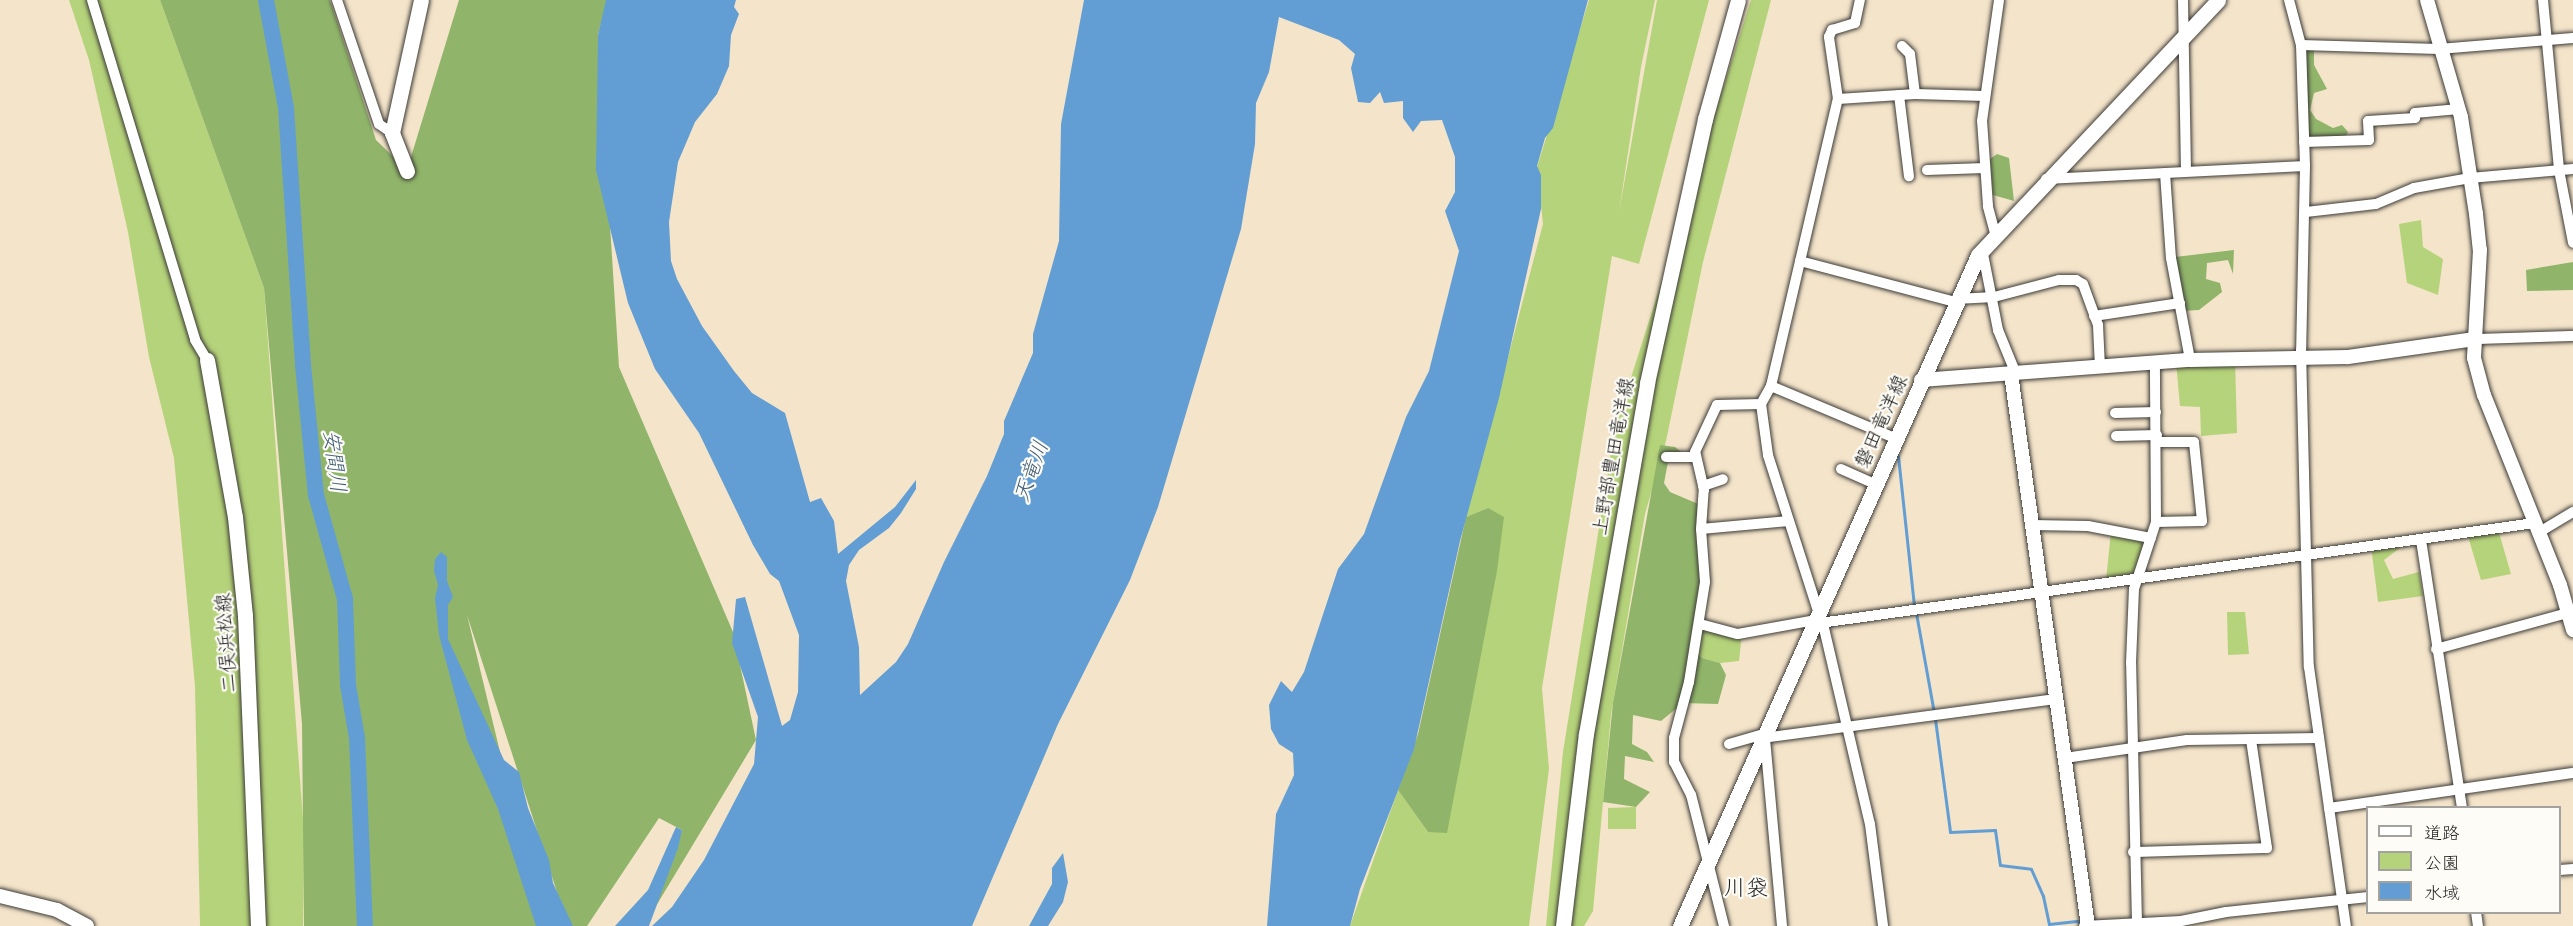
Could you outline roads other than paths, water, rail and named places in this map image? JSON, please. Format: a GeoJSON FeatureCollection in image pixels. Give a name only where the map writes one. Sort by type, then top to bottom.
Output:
{"type":"FeatureCollection","features":[{"type":"Feature","properties":{"kind":"main road"},"geometry":{"type":"LineString","coordinates":[[407,171],[392,133],[421,0]]}},
{"type":"Feature","properties":{"kind":"main road","name":"上野部豊田竜洋線"},"geometry":{"type":"LineString","coordinates":[[1563,926],[1587,734],[1647,383],[1705,120],[1738,0]]}},
{"type":"Feature","properties":{"kind":"main road","name":"磐田竜洋線"},"geometry":{"type":"LineString","coordinates":[[1680,926],[1817,620],[1955,301],[1982,249],[2218,0]]}},
{"type":"Feature","properties":{"kind":"main road","name":"二俣浜松線"},"geometry":{"type":"LineString","coordinates":[[207,360],[235,517],[245,616],[258,926]]}},
{"type":"Feature","properties":{"kind":"street"},"geometry":{"type":"LineString","coordinates":[[92,0],[195,340],[207,360]]}},
{"type":"Feature","properties":{"kind":"street"},"geometry":{"type":"LineString","coordinates":[[337,0],[379,124],[392,133]]}},
{"type":"Feature","properties":{"kind":"street"},"geometry":{"type":"LineString","coordinates":[[1860,0],[1855,23],[1832,30],[1829,37],[1838,99],[1771,386],[1761,404],[1768,455],[1790,521],[1870,824],[1883,926]]}},
{"type":"Feature","properties":{"kind":"street"},"geometry":{"type":"LineString","coordinates":[[1995,233],[1988,206],[1982,121],[2000,0]]}},
{"type":"Feature","properties":{"kind":"street"},"geometry":{"type":"LineString","coordinates":[[2183,0],[2186,171]]}},
{"type":"Feature","properties":{"kind":"street"},"geometry":{"type":"LineString","coordinates":[[2289,0],[2301,45],[2305,166],[2302,355],[2309,667],[2346,926]]}},
{"type":"Feature","properties":{"kind":"street"},"geometry":{"type":"LineString","coordinates":[[2427,0],[2439,49],[2459,109],[2480,250],[2474,358],[2484,395],[2573,630]]}},
{"type":"Feature","properties":{"kind":"street"},"geometry":{"type":"LineString","coordinates":[[2544,0],[2559,170],[2573,243]]}},
{"type":"Feature","properties":{"kind":"street"},"geometry":{"type":"LineString","coordinates":[[2301,45],[2439,49],[2573,38]]}},
{"type":"Feature","properties":{"kind":"street"},"geometry":{"type":"LineString","coordinates":[[1902,46],[1910,54],[1915,94]]}},
{"type":"Feature","properties":{"kind":"street"},"geometry":{"type":"LineString","coordinates":[[1838,99],[1915,94],[1985,96]]}},
{"type":"Feature","properties":{"kind":"street"},"geometry":{"type":"LineString","coordinates":[[1899,95],[1909,176]]}},
{"type":"Feature","properties":{"kind":"street"},"geometry":{"type":"LineString","coordinates":[[2304,142],[2369,140],[2368,121],[2415,118],[2415,113],[2459,109]]}},
{"type":"Feature","properties":{"kind":"street"},"geometry":{"type":"LineString","coordinates":[[2046,179],[2305,166]]}},
{"type":"Feature","properties":{"kind":"street"},"geometry":{"type":"LineString","coordinates":[[1927,170],[1985,168]]}},
{"type":"Feature","properties":{"kind":"street"},"geometry":{"type":"LineString","coordinates":[[2306,212],[2376,204],[2414,188],[2470,178],[2573,169]]}},
{"type":"Feature","properties":{"kind":"street"},"geometry":{"type":"LineString","coordinates":[[2165,173],[2171,258],[2190,360]]}},
{"type":"Feature","properties":{"kind":"street"},"geometry":{"type":"LineString","coordinates":[[1982,249],[1989,298],[2014,374],[2041,595],[2087,926],[2181,921],[2226,912],[2366,897]]}},
{"type":"Feature","properties":{"kind":"street"},"geometry":{"type":"LineString","coordinates":[[1800,261],[1955,301],[1989,298],[2076,280],[2083,284],[2094,316],[2100,367]]}},
{"type":"Feature","properties":{"kind":"street"},"geometry":{"type":"LineString","coordinates":[[2094,316],[2180,303]]}},
{"type":"Feature","properties":{"kind":"street"},"geometry":{"type":"LineString","coordinates":[[1921,380],[2155,365],[2190,360],[2302,355],[2348,357],[2475,339],[2573,336]]}},
{"type":"Feature","properties":{"kind":"street"},"geometry":{"type":"LineString","coordinates":[[2137,923],[2133,852],[2134,748],[2131,663],[2137,579],[2156,522],[2155,365]]}},
{"type":"Feature","properties":{"kind":"street"},"geometry":{"type":"LineString","coordinates":[[1771,386],[1895,438]]}},
{"type":"Feature","properties":{"kind":"street"},"geometry":{"type":"LineString","coordinates":[[1724,926],[1709,858],[1691,795],[1674,762],[1678,717],[1700,624],[1705,582],[1701,529],[1703,486],[1695,452],[1717,405],[1761,404]]}},
{"type":"Feature","properties":{"kind":"street"},"geometry":{"type":"LineString","coordinates":[[2115,413],[2156,412]]}},
{"type":"Feature","properties":{"kind":"street"},"geometry":{"type":"LineString","coordinates":[[2116,436],[2194,442],[2202,521],[2156,522]]}},
{"type":"Feature","properties":{"kind":"street"},"geometry":{"type":"LineString","coordinates":[[1666,457],[1696,457]]}},
{"type":"Feature","properties":{"kind":"street"},"geometry":{"type":"LineString","coordinates":[[1841,469],[1875,484]]}},
{"type":"Feature","properties":{"kind":"street"},"geometry":{"type":"LineString","coordinates":[[1703,486],[1723,479]]}},
{"type":"Feature","properties":{"kind":"street"},"geometry":{"type":"LineString","coordinates":[[1700,624],[1738,634],[1817,620],[2041,595],[2306,555],[2536,528],[2573,512]]}},
{"type":"Feature","properties":{"kind":"street"},"geometry":{"type":"LineString","coordinates":[[1701,529],[1790,521]]}},
{"type":"Feature","properties":{"kind":"street"},"geometry":{"type":"LineString","coordinates":[[2032,525],[2088,526],[2151,538]]}},
{"type":"Feature","properties":{"kind":"street"},"geometry":{"type":"LineString","coordinates":[[2421,540],[2462,806]]}},
{"type":"Feature","properties":{"kind":"street"},"geometry":{"type":"LineString","coordinates":[[2436,649],[2568,613]]}},
{"type":"Feature","properties":{"kind":"street"},"geometry":{"type":"LineString","coordinates":[[1729,744],[1764,737],[1846,729],[2056,699]]}},
{"type":"Feature","properties":{"kind":"street"},"geometry":{"type":"LineString","coordinates":[[1764,737],[1782,926]]}},
{"type":"Feature","properties":{"kind":"street"},"geometry":{"type":"LineString","coordinates":[[2065,758],[2187,740],[2319,738]]}},
{"type":"Feature","properties":{"kind":"street"},"geometry":{"type":"LineString","coordinates":[[2133,852],[2267,848],[2251,739]]}},
{"type":"Feature","properties":{"kind":"street"},"geometry":{"type":"LineString","coordinates":[[2329,808],[2573,773]]}},
{"type":"Feature","properties":{"kind":"street"},"geometry":{"type":"LineString","coordinates":[[0,896],[57,910],[87,926]]}},
{"type":"Feature","properties":{"kind":"water","name":"天竜川"},"geometry":{"type":"Polygon","coordinates":[[[606,0],[736,0],[734,7],[739,14],[731,35],[729,66],[717,94],[695,122],[678,162],[669,222],[671,261],[677,279],[702,326],[734,371],[752,393],[785,413],[810,502],[821,498],[834,521],[838,554],[895,507],[916,480],[916,489],[901,513],[889,528],[859,550],[849,565],[846,581],[859,647],[860,695],[896,662],[908,644],[944,562],[987,476],[1004,434],[1004,421],[1033,353],[1033,334],[1059,241],[1061,124],[1084,0],[1588,0],[1553,128],[1545,138],[1537,166],[1541,175],[1541,209],[1499,398],[1460,541],[1414,749],[1360,889],[1350,926],[1267,926],[1276,814],[1294,775],[1293,753],[1279,744],[1271,729],[1269,705],[1281,681],[1292,692],[1304,672],[1338,569],[1364,534],[1406,417],[1429,371],[1459,251],[1445,211],[1455,192],[1455,157],[1442,120],[1421,121],[1413,132],[1403,118],[1403,101],[1384,103],[1380,92],[1370,103],[1358,102],[1351,68],[1355,54],[1339,40],[1279,17],[1269,72],[1256,103],[1255,144],[1241,229],[1158,507],[1130,580],[1058,724],[972,926],[652,926],[672,907],[704,860],[754,764],[758,717],[732,643],[736,599],[745,597],[782,726],[790,720],[798,692],[799,635],[779,581],[770,574],[753,545],[699,433],[655,369],[628,303],[596,170],[598,35],[606,0]]]}},
{"type":"Feature","properties":{"kind":"water"},"geometry":{"type":"Polygon","coordinates":[[[441,552],[447,557],[447,581],[453,597],[448,605],[448,639],[504,760],[519,772],[528,808],[549,860],[553,883],[573,926],[536,926],[498,809],[467,740],[439,635],[435,598],[438,585],[434,571],[435,559],[441,552]]]}},
{"type":"Feature","properties":{"kind":"water"},"geometry":{"type":"Polygon","coordinates":[[[676,827],[682,830],[678,848],[649,926],[615,926],[648,890],[676,827]]]}},
{"type":"Feature","properties":{"kind":"water"},"geometry":{"type":"Polygon","coordinates":[[[1063,853],[1068,882],[1063,902],[1048,926],[1029,926],[1052,884],[1052,868],[1063,853]]]}},
{"type":"Feature","properties":{"kind":"waterway","name":"安間川"},"geometry":{"type":"LineString","coordinates":[[266,0],[286,108],[303,365],[316,495],[345,599],[348,685],[357,738],[365,926]]}},
{"type":"Feature","properties":{"kind":"waterway"},"geometry":{"type":"LineString","coordinates":[[1898,456],[1914,606]]}},
{"type":"Feature","properties":{"kind":"waterway"},"geometry":{"type":"LineString","coordinates":[[1916,613],[1934,713]]}},
{"type":"Feature","properties":{"kind":"waterway"},"geometry":{"type":"LineString","coordinates":[[1935,719],[1950,832],[1995,830],[2000,865],[2031,869],[2043,896],[2049,924],[2079,921],[2080,926]]}},
{"type":"Feature","properties":{"kind":"district","name":"川袋"},"geometry":{"type":"Point","coordinates":[1746,887]}}]}
